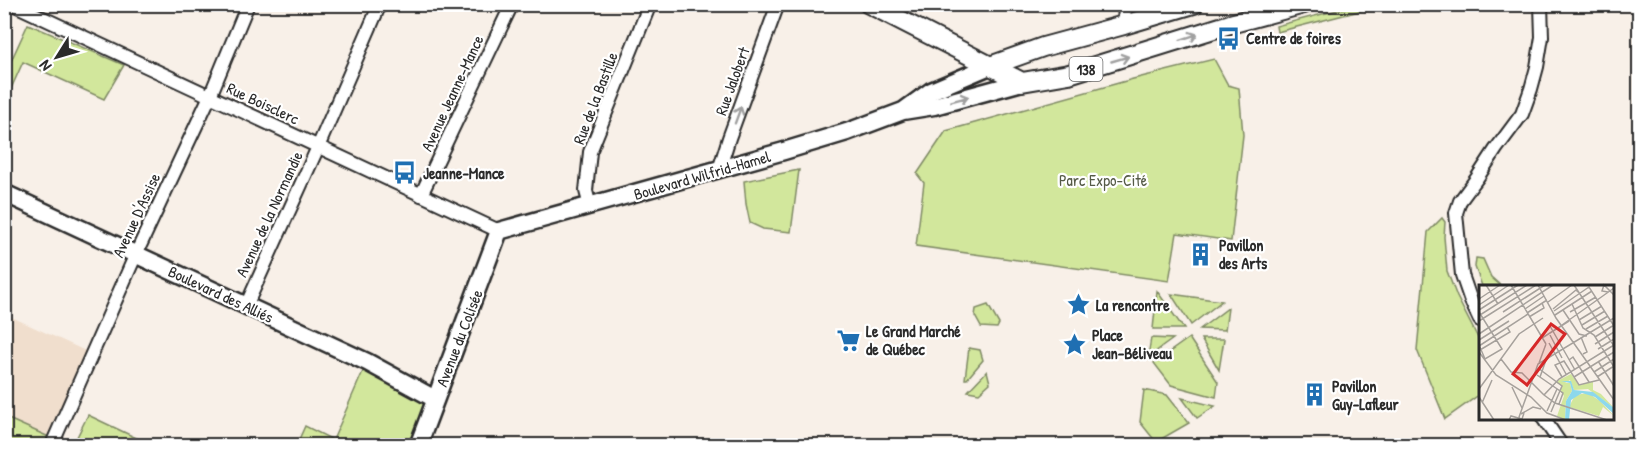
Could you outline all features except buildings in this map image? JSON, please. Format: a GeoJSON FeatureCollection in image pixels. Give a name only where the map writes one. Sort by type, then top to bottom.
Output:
{"type":"FeatureCollection","features":[{"type":"Feature","properties":{"kind":"main road"},"geometry":{"type":"LineString","coordinates":[[869,4],[1022,82]]}},
{"type":"Feature","properties":{"kind":"main road","name":"Boulevard Wilfrid-Hamel"},"geometry":{"type":"LineString","coordinates":[[990,66],[1043,47],[1194,4]]}},
{"type":"Feature","properties":{"kind":"main road","name":"Boulevard Wilfrid-Hamel"},"geometry":{"type":"LineString","coordinates":[[1022,82],[1069,74],[1304,4]]}},
{"type":"Feature","properties":{"kind":"street","name":"Rue Boisclerc"},"geometry":{"type":"LineString","coordinates":[[13,4],[500,231]]}},
{"type":"Feature","properties":{"kind":"street","name":"Avenue D'Assise"},"geometry":{"type":"LineString","coordinates":[[54,440],[136,254],[210,96],[248,4]]}},
{"type":"Feature","properties":{"kind":"street","name":"Avenue de la Normandie"},"geometry":{"type":"LineString","coordinates":[[246,306],[380,4]]}},
{"type":"Feature","properties":{"kind":"street","name":"Avenue Jeanne-Mance"},"geometry":{"type":"LineString","coordinates":[[422,195],[512,4]]}},
{"type":"Feature","properties":{"kind":"street","name":"Rue de la Bastille"},"geometry":{"type":"LineString","coordinates":[[590,206],[586,191],[590,152],[650,4]]}},
{"type":"Feature","properties":{"kind":"street","name":"Rue Jalobert"},"geometry":{"type":"LineString","coordinates":[[719,170],[778,4]]}},
{"type":"Feature","properties":{"kind":"street"},"geometry":{"type":"LineString","coordinates":[[1125,4],[1125,25]]}},
{"type":"Feature","properties":{"kind":"street"},"geometry":{"type":"LineString","coordinates":[[1479,318],[1461,275],[1456,213],[1460,201],[1522,114],[1537,67],[1542,38],[1540,4]]}},
{"type":"Feature","properties":{"kind":"street","name":"Boulevard Wilfrid-Hamel"},"geometry":{"type":"LineString","coordinates":[[903,111],[931,91],[990,66]]}},
{"type":"Feature","properties":{"kind":"street","name":"Boulevard Wilfrid-Hamel"},"geometry":{"type":"LineString","coordinates":[[500,231],[847,132],[903,111],[934,106],[1022,82]]}},
{"type":"Feature","properties":{"kind":"street","name":"Boulevard des Alliés"},"geometry":{"type":"LineString","coordinates":[[4,193],[367,362],[435,399]]}},
{"type":"Feature","properties":{"kind":"street","name":"Avenue du Colisée"},"geometry":{"type":"LineString","coordinates":[[418,446],[500,231]]}},
{"type":"Feature","properties":{"kind":"street"},"geometry":{"type":"LineString","coordinates":[[1544,420],[1562,446]]}},
{"type":"Feature","properties":{"kind":"shaded area"},"geometry":{"type":"Polygon","coordinates":[[[5,314],[92,354],[54,440],[5,417],[5,314]]]}},
{"type":"Feature","properties":{"kind":"green space"},"geometry":{"type":"Polygon","coordinates":[[[1357,5],[1383,5],[1277,32],[1276,26],[1357,5]]]}},
{"type":"Feature","properties":{"kind":"green space"},"geometry":{"type":"Polygon","coordinates":[[[28,24],[124,65],[104,99],[23,62],[5,102],[5,74],[28,24]]]}},
{"type":"Feature","properties":{"kind":"green space","name":"Parc Expo-Cité"},"geometry":{"type":"Polygon","coordinates":[[[1214,59],[1228,85],[1239,88],[1243,135],[1231,241],[1177,233],[1169,281],[916,246],[924,183],[917,174],[946,131],[1214,59]]]}},
{"type":"Feature","properties":{"kind":"green space"},"geometry":{"type":"Polygon","coordinates":[[[799,170],[791,232],[763,229],[750,223],[744,181],[799,170]]]}},
{"type":"Feature","properties":{"kind":"green space"},"geometry":{"type":"Polygon","coordinates":[[[1442,218],[1445,222],[1447,271],[1457,297],[1479,340],[1479,395],[1445,419],[1417,350],[1428,232],[1442,218]]]}},
{"type":"Feature","properties":{"kind":"green space"},"geometry":{"type":"Polygon","coordinates":[[[1476,258],[1483,259],[1491,277],[1500,285],[1482,285],[1475,267],[1476,258]]]}},
{"type":"Feature","properties":{"kind":"green space"},"geometry":{"type":"Polygon","coordinates":[[[1157,291],[1184,329],[1153,329],[1157,291]]]}},
{"type":"Feature","properties":{"kind":"green space"},"geometry":{"type":"Polygon","coordinates":[[[1171,294],[1222,301],[1191,325],[1171,294]]]}},
{"type":"Feature","properties":{"kind":"green space"},"geometry":{"type":"Polygon","coordinates":[[[988,305],[999,324],[997,328],[981,327],[975,316],[976,309],[988,305]]]}},
{"type":"Feature","properties":{"kind":"green space"},"geometry":{"type":"Polygon","coordinates":[[[1228,308],[1225,330],[1200,329],[1228,308]]]}},
{"type":"Feature","properties":{"kind":"green space"},"geometry":{"type":"Polygon","coordinates":[[[1151,338],[1173,339],[1148,357],[1151,338]]]}},
{"type":"Feature","properties":{"kind":"green space"},"geometry":{"type":"Polygon","coordinates":[[[1189,338],[1218,382],[1216,397],[1171,385],[1154,363],[1189,338]]]}},
{"type":"Feature","properties":{"kind":"green space"},"geometry":{"type":"Polygon","coordinates":[[[1201,339],[1224,339],[1219,370],[1201,339]]]}},
{"type":"Feature","properties":{"kind":"green space"},"geometry":{"type":"Polygon","coordinates":[[[969,348],[980,350],[983,360],[965,379],[969,348]]]}},
{"type":"Feature","properties":{"kind":"green space"},"geometry":{"type":"Polygon","coordinates":[[[367,362],[435,399],[419,445],[296,446],[305,426],[333,440],[367,362]]]}},
{"type":"Feature","properties":{"kind":"green space"},"geometry":{"type":"Polygon","coordinates":[[[987,371],[990,383],[979,393],[968,391],[987,371]]]}},
{"type":"Feature","properties":{"kind":"green space"},"geometry":{"type":"Polygon","coordinates":[[[1144,390],[1167,395],[1189,423],[1156,442],[1140,422],[1144,390]]]}},
{"type":"Feature","properties":{"kind":"green space"},"geometry":{"type":"Polygon","coordinates":[[[1182,398],[1215,406],[1197,418],[1182,398]]]}},
{"type":"Feature","properties":{"kind":"green space"},"geometry":{"type":"Polygon","coordinates":[[[88,415],[151,445],[73,445],[88,415]]]}},
{"type":"Feature","properties":{"kind":"green space"},"geometry":{"type":"Polygon","coordinates":[[[4,417],[67,445],[5,445],[4,417]]]}},
{"type":"Feature","properties":{"kind":"place","name":"Centre de foires"},"geometry":{"type":"Point","coordinates":[1228,38]}},
{"type":"Feature","properties":{"kind":"place","name":"Jeanne-Mance"},"geometry":{"type":"Point","coordinates":[405,173]}},
{"type":"Feature","properties":{"kind":"place","name":"Pavillon des Arts"},"geometry":{"type":"Point","coordinates":[1201,254]}},
{"type":"Feature","properties":{"kind":"place","name":"La rencontre"},"geometry":{"type":"Point","coordinates":[1078,305]}},
{"type":"Feature","properties":{"kind":"place","name":"Le Grand Marché de Québec"},"geometry":{"type":"Point","coordinates":[848,340]}},
{"type":"Feature","properties":{"kind":"place","name":"Place Jean-Béliveau"},"geometry":{"type":"Point","coordinates":[1074,344]}},
{"type":"Feature","properties":{"kind":"place","name":"Pavillon Guy-Lafleur"},"geometry":{"type":"Point","coordinates":[1314,395]}}]}
